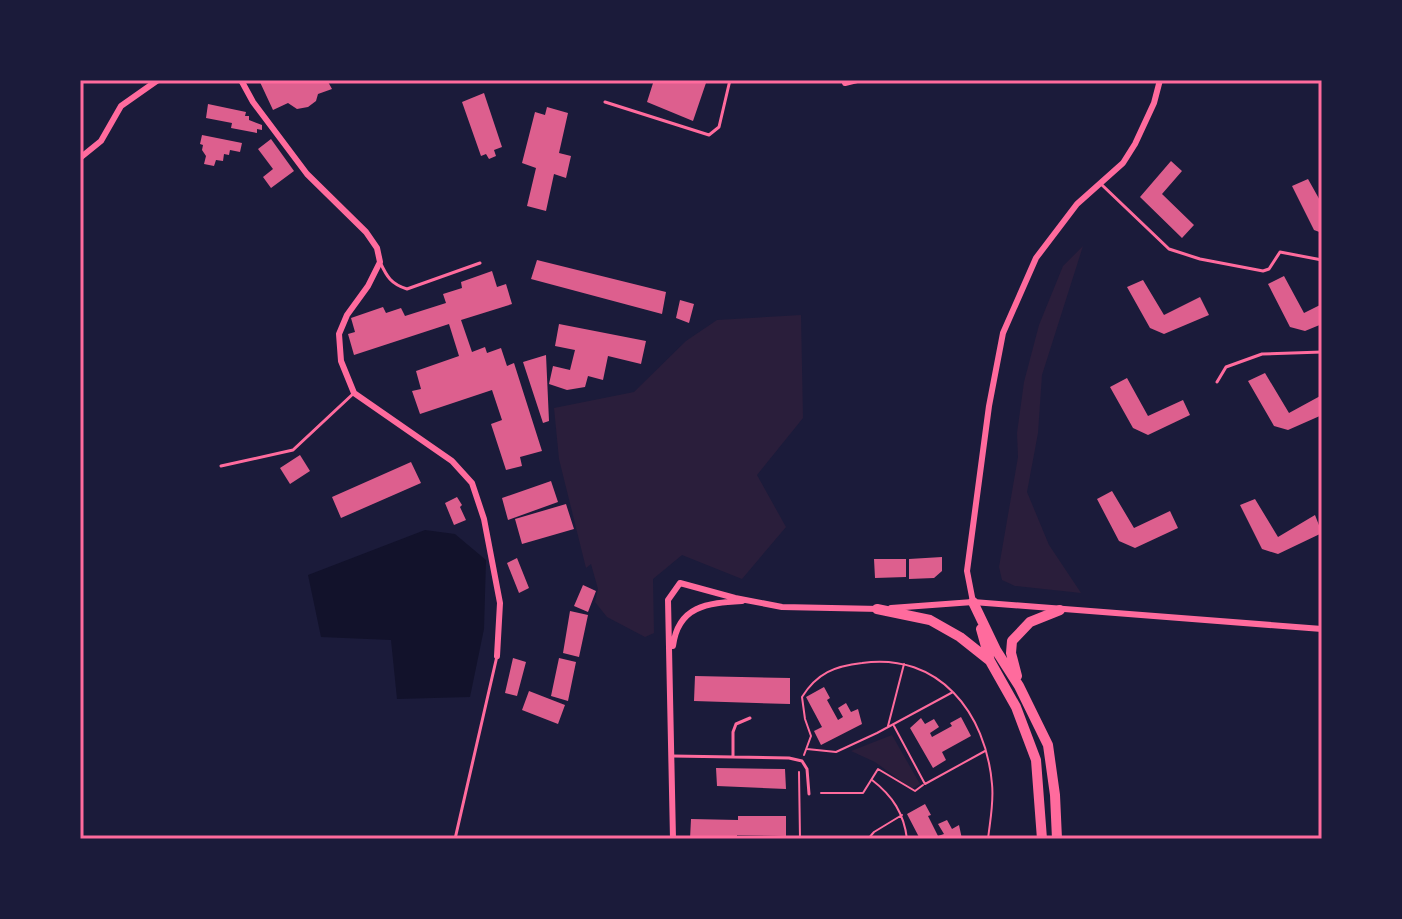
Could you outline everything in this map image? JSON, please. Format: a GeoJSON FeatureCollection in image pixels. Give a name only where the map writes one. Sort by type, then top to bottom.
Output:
{"type":"FeatureCollection","features":[{"type":"Feature","properties":{"kind":"highway"},"geometry":{"type":"LineString","coordinates":[[973,602],[990,661],[1016,707],[1036,760],[1042,839]]}},
{"type":"Feature","properties":{"kind":"highway"},"geometry":{"type":"LineString","coordinates":[[973,602],[1048,745],[1055,839]]}},
{"type":"Feature","properties":{"kind":"highway"},"geometry":{"type":"LineString","coordinates":[[877,609],[930,620],[960,637],[990,661]]}},
{"type":"Feature","properties":{"kind":"highway"},"geometry":{"type":"LineString","coordinates":[[1019,686],[1011,653],[1012,641],[1030,622],[1060,610]]}},
{"type":"Feature","properties":{"kind":"highway"},"geometry":{"type":"LineString","coordinates":[[1035,839],[1039,816]]}},
{"type":"Feature","properties":{"kind":"street"},"geometry":{"type":"LineString","coordinates":[[80,158],[101,141],[121,106],[158,80]]}},
{"type":"Feature","properties":{"kind":"street"},"geometry":{"type":"LineString","coordinates":[[241,80],[253,102],[307,174],[366,232],[377,248],[380,262],[368,286],[347,315],[339,334],[341,361],[354,393],[452,461],[472,483],[484,519],[500,603],[497,656]]}},
{"type":"Feature","properties":{"kind":"street"},"geometry":{"type":"LineString","coordinates":[[845,83],[857,80]]}},
{"type":"Feature","properties":{"kind":"street"},"geometry":{"type":"LineString","coordinates":[[973,602],[967,571],[987,420],[1003,333],[1036,258],[1077,204],[1123,163],[1135,144],[1154,103],[1160,80]]}},
{"type":"Feature","properties":{"kind":"street"},"geometry":{"type":"LineString","coordinates":[[673,839],[668,600],[680,583],[782,607],[877,609],[973,602],[1322,629]]}},
{"type":"Feature","properties":{"kind":"street"},"geometry":{"type":"LineString","coordinates":[[670,665],[675,630],[684,617],[701,606],[750,601]]}},
{"type":"Feature","properties":{"kind":"lane"},"geometry":{"type":"LineString","coordinates":[[605,102],[709,135],[719,127],[730,80]]}},
{"type":"Feature","properties":{"kind":"lane"},"geometry":{"type":"LineString","coordinates":[[1099,182],[1169,249],[1200,259],[1263,271],[1269,269],[1280,252],[1322,260]]}},
{"type":"Feature","properties":{"kind":"lane"},"geometry":{"type":"LineString","coordinates":[[380,262],[388,279],[407,289],[480,263]]}},
{"type":"Feature","properties":{"kind":"lane"},"geometry":{"type":"LineString","coordinates":[[1217,382],[1226,367],[1262,354],[1322,352]]}},
{"type":"Feature","properties":{"kind":"lane"},"geometry":{"type":"LineString","coordinates":[[221,466],[293,450],[354,393]]}},
{"type":"Feature","properties":{"kind":"lane"},"geometry":{"type":"LineString","coordinates":[[455,839],[497,656]]}},
{"type":"Feature","properties":{"kind":"lane"},"geometry":{"type":"LineString","coordinates":[[733,757],[736,724],[750,718]]}},
{"type":"Feature","properties":{"kind":"lane"},"geometry":{"type":"LineString","coordinates":[[673,756],[789,758],[802,761],[807,769],[809,794]]}},
{"type":"Feature","properties":{"kind":"path"},"geometry":{"type":"LineString","coordinates":[[800,839],[798,780],[811,736],[802,697],[812,681],[840,666],[890,660],[938,678],[953,692],[979,730],[992,786],[988,839]]}},
{"type":"Feature","properties":{"kind":"path"},"geometry":{"type":"LineString","coordinates":[[888,727],[904,664]]}},
{"type":"Feature","properties":{"kind":"path"},"geometry":{"type":"LineString","coordinates":[[806,749],[836,752],[953,692]]}},
{"type":"Feature","properties":{"kind":"path"},"geometry":{"type":"LineString","coordinates":[[893,725],[925,784],[927,782]]}},
{"type":"Feature","properties":{"kind":"path"},"geometry":{"type":"LineString","coordinates":[[821,793],[863,793],[878,769],[915,791],[986,750]]}},
{"type":"Feature","properties":{"kind":"path"},"geometry":{"type":"LineString","coordinates":[[872,780],[882,787],[902,815],[907,839]]}},
{"type":"Feature","properties":{"kind":"path"},"geometry":{"type":"LineString","coordinates":[[868,839],[902,815]]}},
{"type":"Feature","properties":{"kind":"shaded area"},"geometry":{"type":"Polygon","coordinates":[[[1083,246],[1042,375],[1038,433],[1027,492],[1049,545],[1081,593],[1015,586],[1002,580],[999,567],[1018,457],[1017,433],[1024,382],[1039,325],[1063,266],[1083,246]]]}},
{"type":"Feature","properties":{"kind":"shaded area"},"geometry":{"type":"Polygon","coordinates":[[[801,315],[803,418],[757,475],[786,527],[742,579],[682,555],[653,579],[654,633],[645,637],[607,617],[595,602],[598,589],[591,564],[586,568],[559,459],[554,408],[634,392],[686,341],[717,320],[801,315]]]}},
{"type":"Feature","properties":{"kind":"shaded area"},"geometry":{"type":"Polygon","coordinates":[[[425,530],[455,534],[486,560],[484,629],[470,697],[397,699],[391,640],[321,637],[308,575],[425,530]]]}},
{"type":"Feature","properties":{"kind":"shaded area"},"geometry":{"type":"Polygon","coordinates":[[[892,735],[920,784],[912,789],[875,762],[851,751],[892,735]]]}},
{"type":"Feature","properties":{"kind":"building"},"geometry":{"type":"Polygon","coordinates":[[[259,80],[327,80],[332,89],[318,94],[316,101],[308,107],[297,109],[288,103],[273,110],[259,80]]]}},
{"type":"Feature","properties":{"kind":"building"},"geometry":{"type":"Polygon","coordinates":[[[654,80],[707,80],[693,121],[647,102],[654,80]]]}},
{"type":"Feature","properties":{"kind":"building"},"geometry":{"type":"Polygon","coordinates":[[[484,93],[502,147],[494,150],[496,156],[489,159],[486,154],[481,156],[462,102],[484,93]]]}},
{"type":"Feature","properties":{"kind":"building"},"geometry":{"type":"Polygon","coordinates":[[[208,104],[246,112],[245,116],[262,125],[262,130],[257,129],[257,133],[231,128],[232,123],[206,118],[208,104]]]}},
{"type":"Feature","properties":{"kind":"building"},"geometry":{"type":"Polygon","coordinates":[[[547,107],[568,113],[559,153],[571,156],[566,178],[554,174],[546,211],[527,206],[536,168],[522,163],[535,112],[545,115],[547,107]]]}},
{"type":"Feature","properties":{"kind":"building"},"geometry":{"type":"Polygon","coordinates":[[[202,135],[242,143],[240,152],[230,150],[229,155],[224,154],[223,161],[216,160],[214,166],[204,164],[206,156],[200,144],[202,135]]]}},
{"type":"Feature","properties":{"kind":"building"},"geometry":{"type":"Polygon","coordinates":[[[271,139],[294,171],[271,188],[263,177],[273,169],[258,149],[271,139]]]}},
{"type":"Feature","properties":{"kind":"building"},"geometry":{"type":"Polygon","coordinates":[[[1171,161],[1182,171],[1162,194],[1194,225],[1182,238],[1140,197],[1171,161]]]}},
{"type":"Feature","properties":{"kind":"building"},"geometry":{"type":"Polygon","coordinates":[[[1308,179],[1322,204],[1322,233],[1314,230],[1292,186],[1308,179]]]}},
{"type":"Feature","properties":{"kind":"building"},"geometry":{"type":"Polygon","coordinates":[[[537,260],[666,292],[662,314],[531,279],[537,260]]]}},
{"type":"Feature","properties":{"kind":"building"},"geometry":{"type":"Polygon","coordinates":[[[492,271],[497,287],[506,284],[512,304],[461,320],[472,352],[485,347],[487,353],[501,348],[507,366],[514,363],[542,451],[520,457],[522,466],[506,470],[491,424],[502,420],[492,390],[420,414],[412,391],[421,389],[416,371],[459,356],[449,324],[354,355],[348,334],[355,332],[351,318],[383,307],[386,313],[401,308],[405,316],[446,303],[443,294],[462,288],[461,282],[492,271]]]}},
{"type":"Feature","properties":{"kind":"building"},"geometry":{"type":"Polygon","coordinates":[[[1284,276],[1304,313],[1322,304],[1322,324],[1305,331],[1290,327],[1268,284],[1284,276]]]}},
{"type":"Feature","properties":{"kind":"building"},"geometry":{"type":"Polygon","coordinates":[[[1143,280],[1164,315],[1200,297],[1209,315],[1164,334],[1150,328],[1127,287],[1143,280]]]}},
{"type":"Feature","properties":{"kind":"building"},"geometry":{"type":"Polygon","coordinates":[[[680,300],[694,304],[689,323],[676,318],[680,300]]]}},
{"type":"Feature","properties":{"kind":"building"},"geometry":{"type":"Polygon","coordinates":[[[559,324],[646,341],[641,364],[608,356],[603,380],[588,376],[585,387],[567,390],[549,384],[553,366],[570,370],[575,350],[555,346],[559,324]]]}},
{"type":"Feature","properties":{"kind":"building"},"geometry":{"type":"Polygon","coordinates":[[[546,355],[549,421],[543,423],[523,362],[546,355]]]}},
{"type":"Feature","properties":{"kind":"building"},"geometry":{"type":"Polygon","coordinates":[[[1265,373],[1289,413],[1322,395],[1322,415],[1288,430],[1274,426],[1248,381],[1265,373]]]}},
{"type":"Feature","properties":{"kind":"building"},"geometry":{"type":"Polygon","coordinates":[[[1127,378],[1148,416],[1183,400],[1190,415],[1148,435],[1133,428],[1110,387],[1127,378]]]}},
{"type":"Feature","properties":{"kind":"building"},"geometry":{"type":"Polygon","coordinates":[[[300,455],[310,471],[290,484],[280,468],[300,455]]]}},
{"type":"Feature","properties":{"kind":"building"},"geometry":{"type":"Polygon","coordinates":[[[411,462],[421,483],[341,518],[332,497],[411,462]]]}},
{"type":"Feature","properties":{"kind":"building"},"geometry":{"type":"Polygon","coordinates":[[[551,481],[558,502],[508,520],[502,498],[551,481]]]}},
{"type":"Feature","properties":{"kind":"building"},"geometry":{"type":"Polygon","coordinates":[[[1112,491],[1134,528],[1170,511],[1178,528],[1135,548],[1119,541],[1097,499],[1112,491]]]}},
{"type":"Feature","properties":{"kind":"building"},"geometry":{"type":"Polygon","coordinates":[[[457,497],[466,520],[454,525],[445,503],[457,497]]]}},
{"type":"Feature","properties":{"kind":"building"},"geometry":{"type":"Polygon","coordinates":[[[1255,499],[1278,537],[1315,515],[1322,533],[1278,554],[1262,549],[1240,505],[1255,499]]]}},
{"type":"Feature","properties":{"kind":"building"},"geometry":{"type":"Polygon","coordinates":[[[566,504],[574,529],[522,544],[515,519],[566,504]]]}},
{"type":"Feature","properties":{"kind":"building"},"geometry":{"type":"Polygon","coordinates":[[[942,557],[942,571],[934,578],[909,579],[909,559],[942,557]]]}},
{"type":"Feature","properties":{"kind":"building"},"geometry":{"type":"Polygon","coordinates":[[[517,558],[529,588],[519,593],[507,563],[517,558]]]}},
{"type":"Feature","properties":{"kind":"building"},"geometry":{"type":"Polygon","coordinates":[[[874,559],[906,559],[906,577],[875,578],[874,559]]]}},
{"type":"Feature","properties":{"kind":"building"},"geometry":{"type":"Polygon","coordinates":[[[583,585],[596,591],[588,612],[574,606],[583,585]]]}},
{"type":"Feature","properties":{"kind":"building"},"geometry":{"type":"Polygon","coordinates":[[[570,611],[588,615],[579,657],[563,653],[570,611]]]}},
{"type":"Feature","properties":{"kind":"building"},"geometry":{"type":"Polygon","coordinates":[[[513,658],[526,662],[517,696],[505,693],[513,658]]]}},
{"type":"Feature","properties":{"kind":"building"},"geometry":{"type":"Polygon","coordinates":[[[559,658],[576,662],[568,701],[551,696],[559,658]]]}},
{"type":"Feature","properties":{"kind":"building"},"geometry":{"type":"Polygon","coordinates":[[[695,676],[790,678],[790,704],[694,701],[695,676]]]}},
{"type":"Feature","properties":{"kind":"building"},"geometry":{"type":"Polygon","coordinates":[[[824,687],[838,720],[843,717],[838,708],[846,703],[851,712],[858,709],[862,724],[821,745],[814,731],[822,727],[806,697],[824,687]]]}},
{"type":"Feature","properties":{"kind":"building"},"geometry":{"type":"Polygon","coordinates":[[[529,691],[565,705],[558,724],[522,710],[529,691]]]}},
{"type":"Feature","properties":{"kind":"building"},"geometry":{"type":"Polygon","coordinates":[[[961,717],[971,736],[942,752],[946,760],[933,768],[910,728],[921,718],[925,724],[934,719],[939,727],[930,733],[932,737],[961,717]]]}},
{"type":"Feature","properties":{"kind":"building"},"geometry":{"type":"Polygon","coordinates":[[[716,768],[785,769],[786,789],[717,786],[716,768]]]}},
{"type":"Feature","properties":{"kind":"building"},"geometry":{"type":"Polygon","coordinates":[[[925,804],[938,836],[944,834],[938,824],[947,820],[952,829],[959,825],[962,839],[920,839],[907,814],[925,804]]]}},
{"type":"Feature","properties":{"kind":"building"},"geometry":{"type":"Polygon","coordinates":[[[738,816],[786,816],[786,836],[737,835],[737,839],[690,839],[691,819],[738,820],[738,816]]]}}]}
